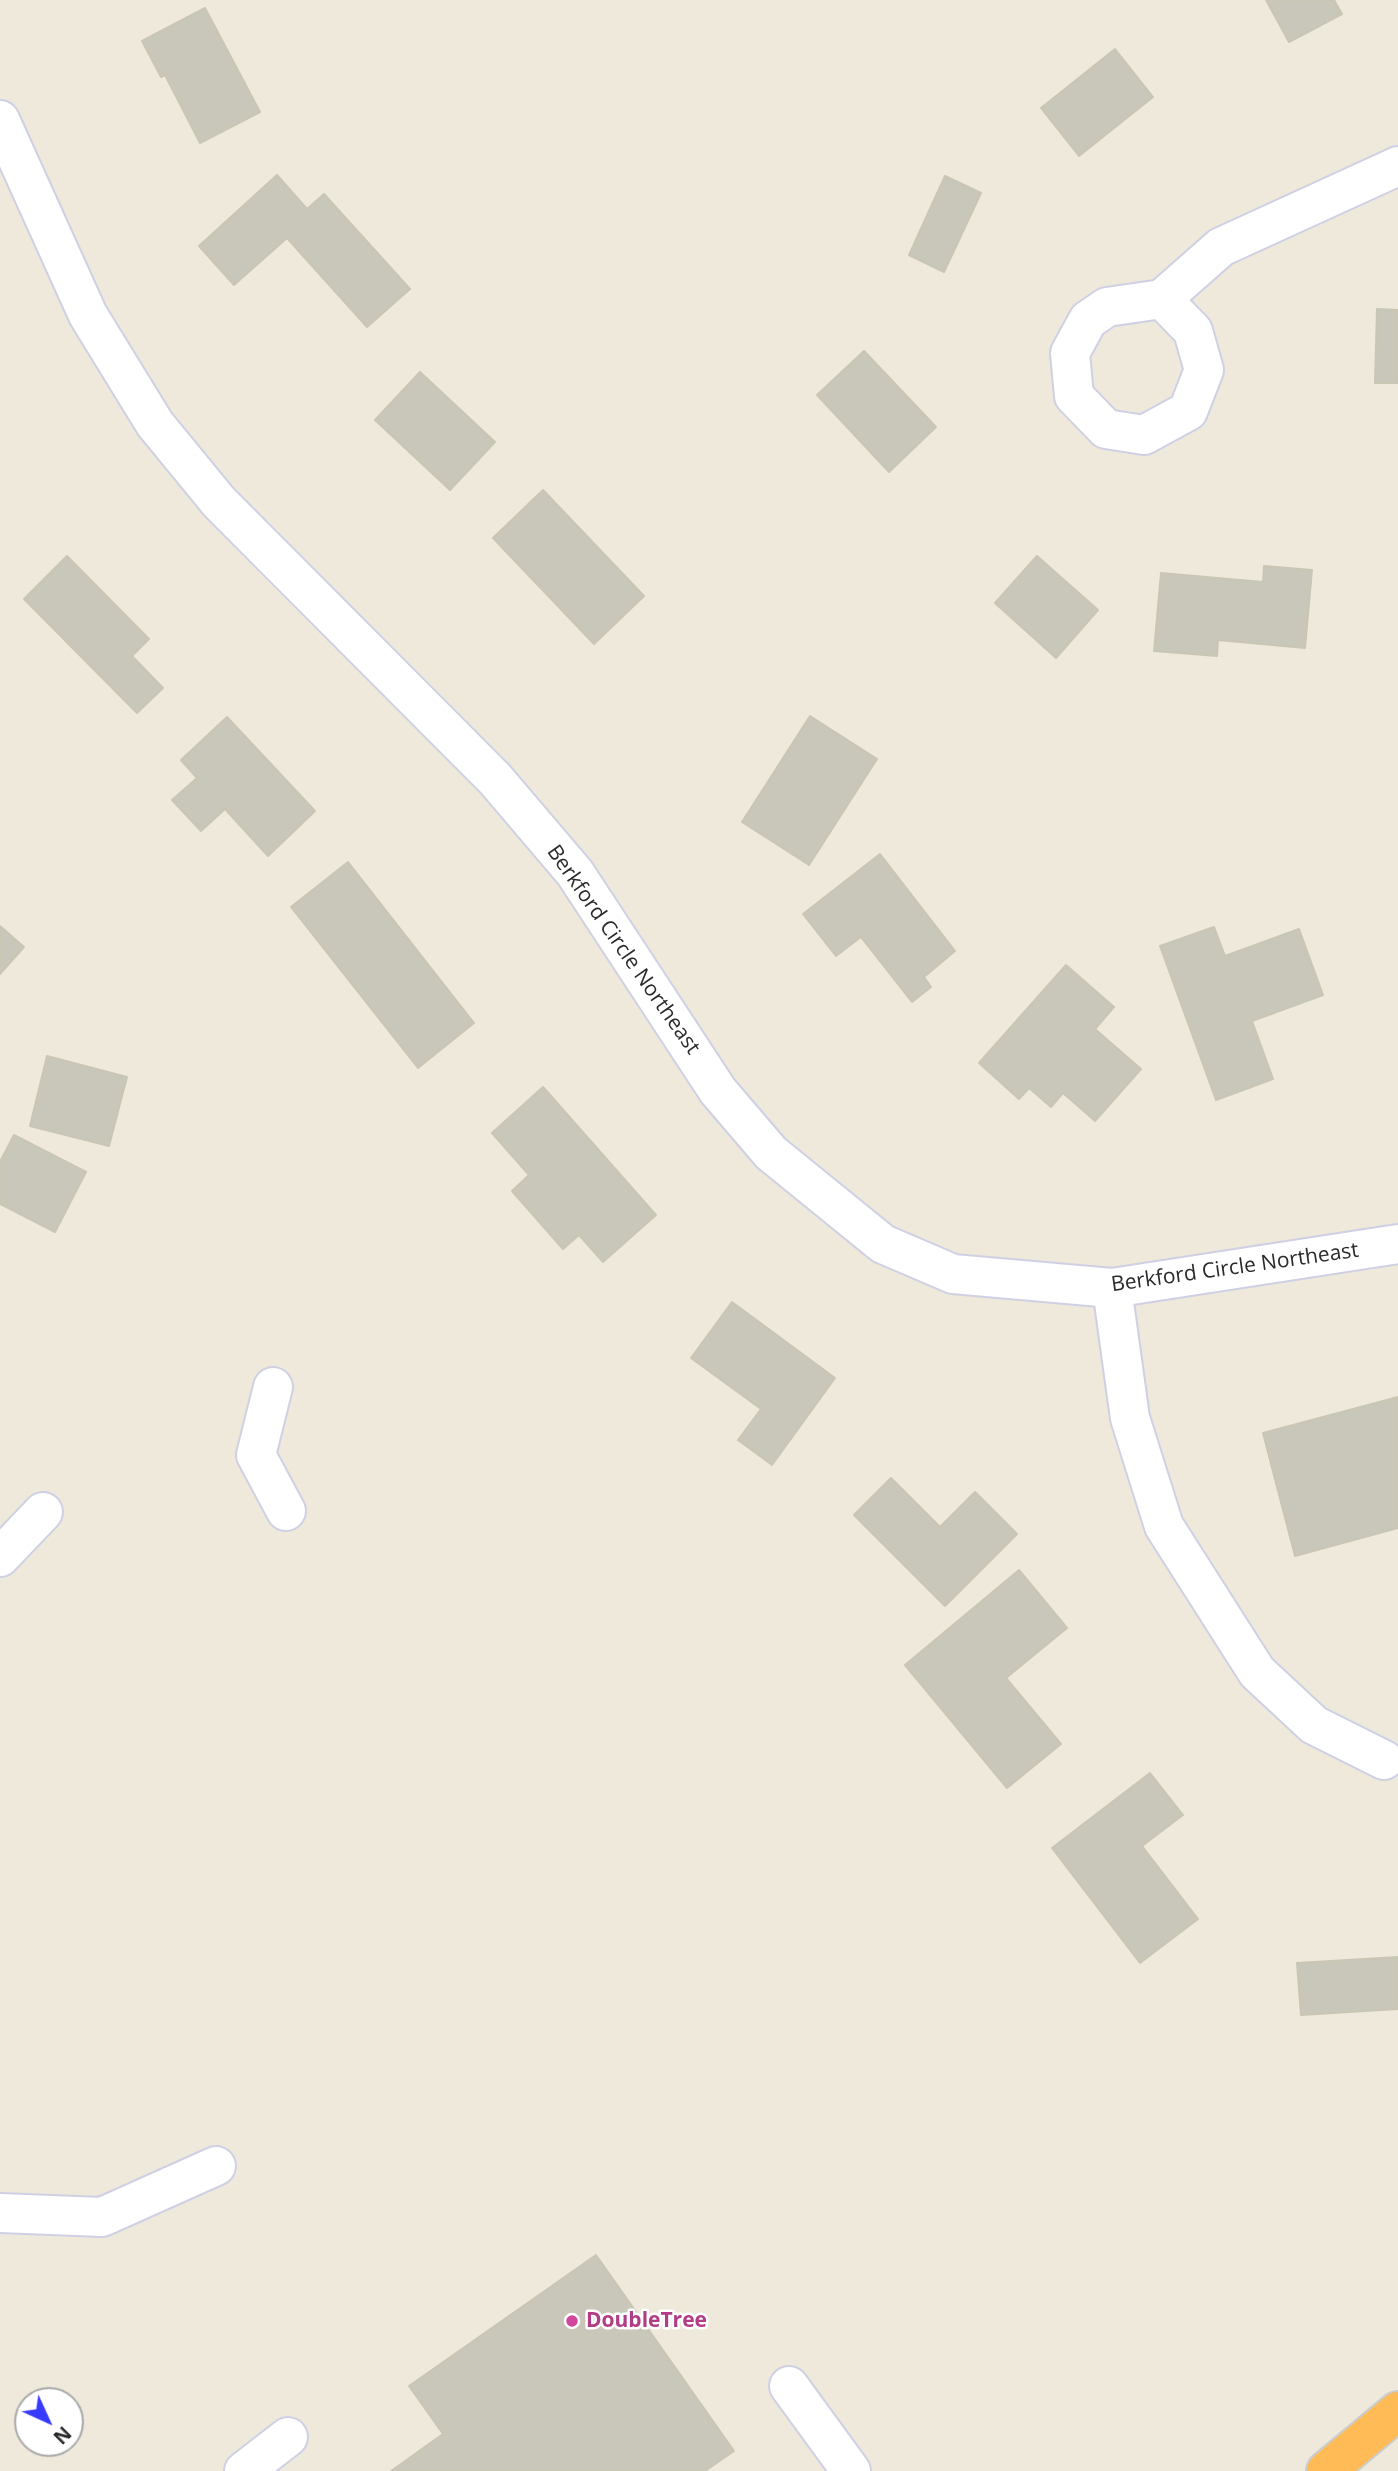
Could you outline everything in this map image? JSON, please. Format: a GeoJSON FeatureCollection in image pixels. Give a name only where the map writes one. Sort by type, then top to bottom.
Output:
{"type":"FeatureCollection","features":[{"type":"Feature","properties":{"kind":"highway"},"geometry":{"type":"LineString","coordinates":[[1326,2471],[1398,2411]]}},
{"type":"Feature","properties":{"kind":"street","name":"Berkford Circle Northeast"},"geometry":{"type":"LineString","coordinates":[[0,120],[88,314],[155,424],[219,502],[495,779],[575,873],[718,1091],[772,1153],[883,1244],[953,1274],[1112,1288],[1398,1244]]}},
{"type":"Feature","properties":{"kind":"street"},"geometry":{"type":"LineString","coordinates":[[1162,299],[1221,247],[1398,166]]}},
{"type":"Feature","properties":{"kind":"street"},"geometry":{"type":"LineString","coordinates":[[1112,1288],[1130,1418],[1164,1526],[1257,1672],[1314,1725],[1384,1760]]}},
{"type":"Feature","properties":{"kind":"street"},"geometry":{"type":"LineString","coordinates":[[273,1387],[256,1454],[286,1511]]}},
{"type":"Feature","properties":{"kind":"street"},"geometry":{"type":"LineString","coordinates":[[0,1557],[43,1512]]}},
{"type":"Feature","properties":{"kind":"street"},"geometry":{"type":"LineString","coordinates":[[0,2213],[102,2217],[216,2166]]}},
{"type":"Feature","properties":{"kind":"street"},"geometry":{"type":"LineString","coordinates":[[789,2386],[851,2471]]}},
{"type":"Feature","properties":{"kind":"street"},"geometry":{"type":"LineString","coordinates":[[244,2471],[288,2437]]}},
{"type":"Feature","properties":{"kind":"building"},"geometry":{"type":"Polygon","coordinates":[[[1266,0],[1334,0],[1342,14],[1289,42],[1266,0]]]}},
{"type":"Feature","properties":{"kind":"building"},"geometry":{"type":"Polygon","coordinates":[[[205,8],[260,112],[200,143],[165,75],[161,77],[142,41],[205,8]]]}},
{"type":"Feature","properties":{"kind":"building"},"geometry":{"type":"Polygon","coordinates":[[[1115,49],[1153,97],[1079,156],[1041,108],[1115,49]]]}},
{"type":"Feature","properties":{"kind":"building"},"geometry":{"type":"Polygon","coordinates":[[[277,175],[307,209],[324,194],[410,289],[367,327],[287,238],[234,285],[199,246],[277,175]]]}},
{"type":"Feature","properties":{"kind":"building"},"geometry":{"type":"Polygon","coordinates":[[[945,176],[981,193],[944,272],[909,255],[945,176]]]}},
{"type":"Feature","properties":{"kind":"building"},"geometry":{"type":"Polygon","coordinates":[[[1377,309],[1398,310],[1398,383],[1375,383],[1377,309]]]}},
{"type":"Feature","properties":{"kind":"building"},"geometry":{"type":"Polygon","coordinates":[[[864,351],[936,427],[889,472],[817,395],[864,351]]]}},
{"type":"Feature","properties":{"kind":"building"},"geometry":{"type":"Polygon","coordinates":[[[420,372],[495,442],[450,490],[375,420],[420,372]]]}},
{"type":"Feature","properties":{"kind":"building"},"geometry":{"type":"Polygon","coordinates":[[[543,490],[644,596],[594,644],[493,538],[543,490]]]}},
{"type":"Feature","properties":{"kind":"building"},"geometry":{"type":"Polygon","coordinates":[[[67,556],[149,639],[132,656],[163,688],[137,713],[24,599],[67,556]]]}},
{"type":"Feature","properties":{"kind":"building"},"geometry":{"type":"Polygon","coordinates":[[[1037,556],[1098,610],[1056,658],[995,603],[1037,556]]]}},
{"type":"Feature","properties":{"kind":"building"},"geometry":{"type":"Polygon","coordinates":[[[1264,566],[1312,570],[1305,648],[1218,640],[1217,656],[1154,651],[1161,573],[1263,582],[1264,566]]]}},
{"type":"Feature","properties":{"kind":"building"},"geometry":{"type":"Polygon","coordinates":[[[810,716],[877,759],[809,865],[742,822],[810,716]]]}},
{"type":"Feature","properties":{"kind":"building"},"geometry":{"type":"Polygon","coordinates":[[[227,717],[315,811],[268,856],[225,809],[201,831],[172,800],[197,778],[181,760],[227,717]]]}},
{"type":"Feature","properties":{"kind":"building"},"geometry":{"type":"Polygon","coordinates":[[[880,854],[955,951],[924,977],[931,987],[912,1002],[861,937],[836,956],[803,914],[880,854]]]}},
{"type":"Feature","properties":{"kind":"building"},"geometry":{"type":"Polygon","coordinates":[[[348,862],[474,1023],[418,1068],[291,907],[348,862]]]}},
{"type":"Feature","properties":{"kind":"building"},"geometry":{"type":"Polygon","coordinates":[[[0,926],[24,947],[0,974],[0,926]]]}},
{"type":"Feature","properties":{"kind":"building"},"geometry":{"type":"Polygon","coordinates":[[[1214,927],[1225,956],[1299,929],[1323,995],[1252,1021],[1273,1079],[1216,1100],[1160,946],[1214,927]]]}},
{"type":"Feature","properties":{"kind":"building"},"geometry":{"type":"Polygon","coordinates":[[[1066,965],[1114,1007],[1095,1029],[1141,1069],[1095,1121],[1063,1093],[1051,1107],[1029,1088],[1019,1099],[979,1063],[1066,965]]]}},
{"type":"Feature","properties":{"kind":"building"},"geometry":{"type":"Polygon","coordinates":[[[47,1056],[127,1077],[109,1146],[30,1126],[47,1056]]]}},
{"type":"Feature","properties":{"kind":"building"},"geometry":{"type":"Polygon","coordinates":[[[543,1087],[656,1215],[603,1262],[579,1235],[563,1249],[512,1191],[529,1175],[492,1133],[543,1087]]]}},
{"type":"Feature","properties":{"kind":"building"},"geometry":{"type":"Polygon","coordinates":[[[14,1135],[86,1172],[55,1232],[0,1204],[0,1162],[14,1135]]]}},
{"type":"Feature","properties":{"kind":"building"},"geometry":{"type":"Polygon","coordinates":[[[732,1302],[835,1378],[772,1465],[738,1440],[761,1409],[691,1358],[732,1302]]]}},
{"type":"Feature","properties":{"kind":"building"},"geometry":{"type":"Polygon","coordinates":[[[1398,1397],[1398,1528],[1295,1556],[1263,1433],[1398,1397]]]}},
{"type":"Feature","properties":{"kind":"building"},"geometry":{"type":"Polygon","coordinates":[[[891,1478],[940,1527],[975,1492],[1017,1534],[945,1606],[854,1515],[891,1478]]]}},
{"type":"Feature","properties":{"kind":"building"},"geometry":{"type":"Polygon","coordinates":[[[1019,1570],[1067,1628],[1006,1678],[1061,1744],[1007,1788],[905,1665],[1019,1570]]]}},
{"type":"Feature","properties":{"kind":"building"},"geometry":{"type":"Polygon","coordinates":[[[1150,1773],[1183,1815],[1142,1846],[1198,1919],[1140,1963],[1052,1848],[1150,1773]]]}},
{"type":"Feature","properties":{"kind":"building"},"geometry":{"type":"Polygon","coordinates":[[[1398,1957],[1398,2009],[1301,2015],[1297,1963],[1398,1957]]]}},
{"type":"Feature","properties":{"kind":"building","name":"DoubleTree"},"geometry":{"type":"Polygon","coordinates":[[[596,2255],[734,2451],[705,2471],[391,2471],[443,2434],[409,2386],[596,2255]]]}},
{"type":"Feature","properties":{"kind":"place","name":"DoubleTree"},"geometry":{"type":"Point","coordinates":[572,2321]}}]}
